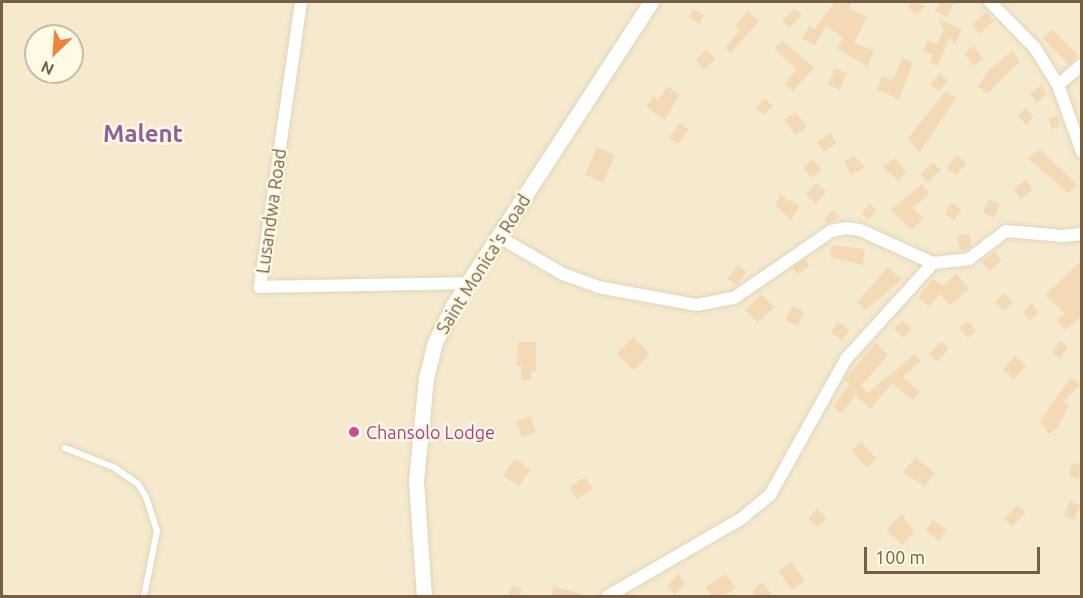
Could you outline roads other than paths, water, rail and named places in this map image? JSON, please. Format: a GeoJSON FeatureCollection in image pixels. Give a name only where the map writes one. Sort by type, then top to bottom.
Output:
{"type":"FeatureCollection","features":[{"type":"Feature","properties":{"kind":"street","name":"Lusandwa Road"},"geometry":{"type":"LineString","coordinates":[[301,2],[260,287],[468,283]]}},
{"type":"Feature","properties":{"kind":"street","name":"Saint Monica's Road"},"geometry":{"type":"LineString","coordinates":[[424,597],[416,481],[426,378],[435,342],[468,283],[651,2]]}},
{"type":"Feature","properties":{"kind":"street"},"geometry":{"type":"LineString","coordinates":[[990,2],[1035,48],[1059,85],[1082,152]]}},
{"type":"Feature","properties":{"kind":"street"},"geometry":{"type":"LineString","coordinates":[[1059,85],[1082,65]]}},
{"type":"Feature","properties":{"kind":"street"},"geometry":{"type":"LineString","coordinates":[[499,237],[563,274],[598,287],[697,305],[734,298],[831,231],[846,228],[860,230],[933,262],[969,259],[1006,231],[1063,236],[1082,234]]}},
{"type":"Feature","properties":{"kind":"street"},"geometry":{"type":"LineString","coordinates":[[608,597],[741,519],[770,495],[846,359],[933,262]]}},
{"type":"Feature","properties":{"kind":"lane"},"geometry":{"type":"LineString","coordinates":[[65,448],[115,468],[138,483],[146,497],[158,531],[144,597]]}},
{"type":"Feature","properties":{"kind":"place","name":"Chansolo Lodge"},"geometry":{"type":"Point","coordinates":[354,432]}},
{"type":"Feature","properties":{"kind":"district","name":"Malent"},"geometry":{"type":"Point","coordinates":[143,134]}}]}
